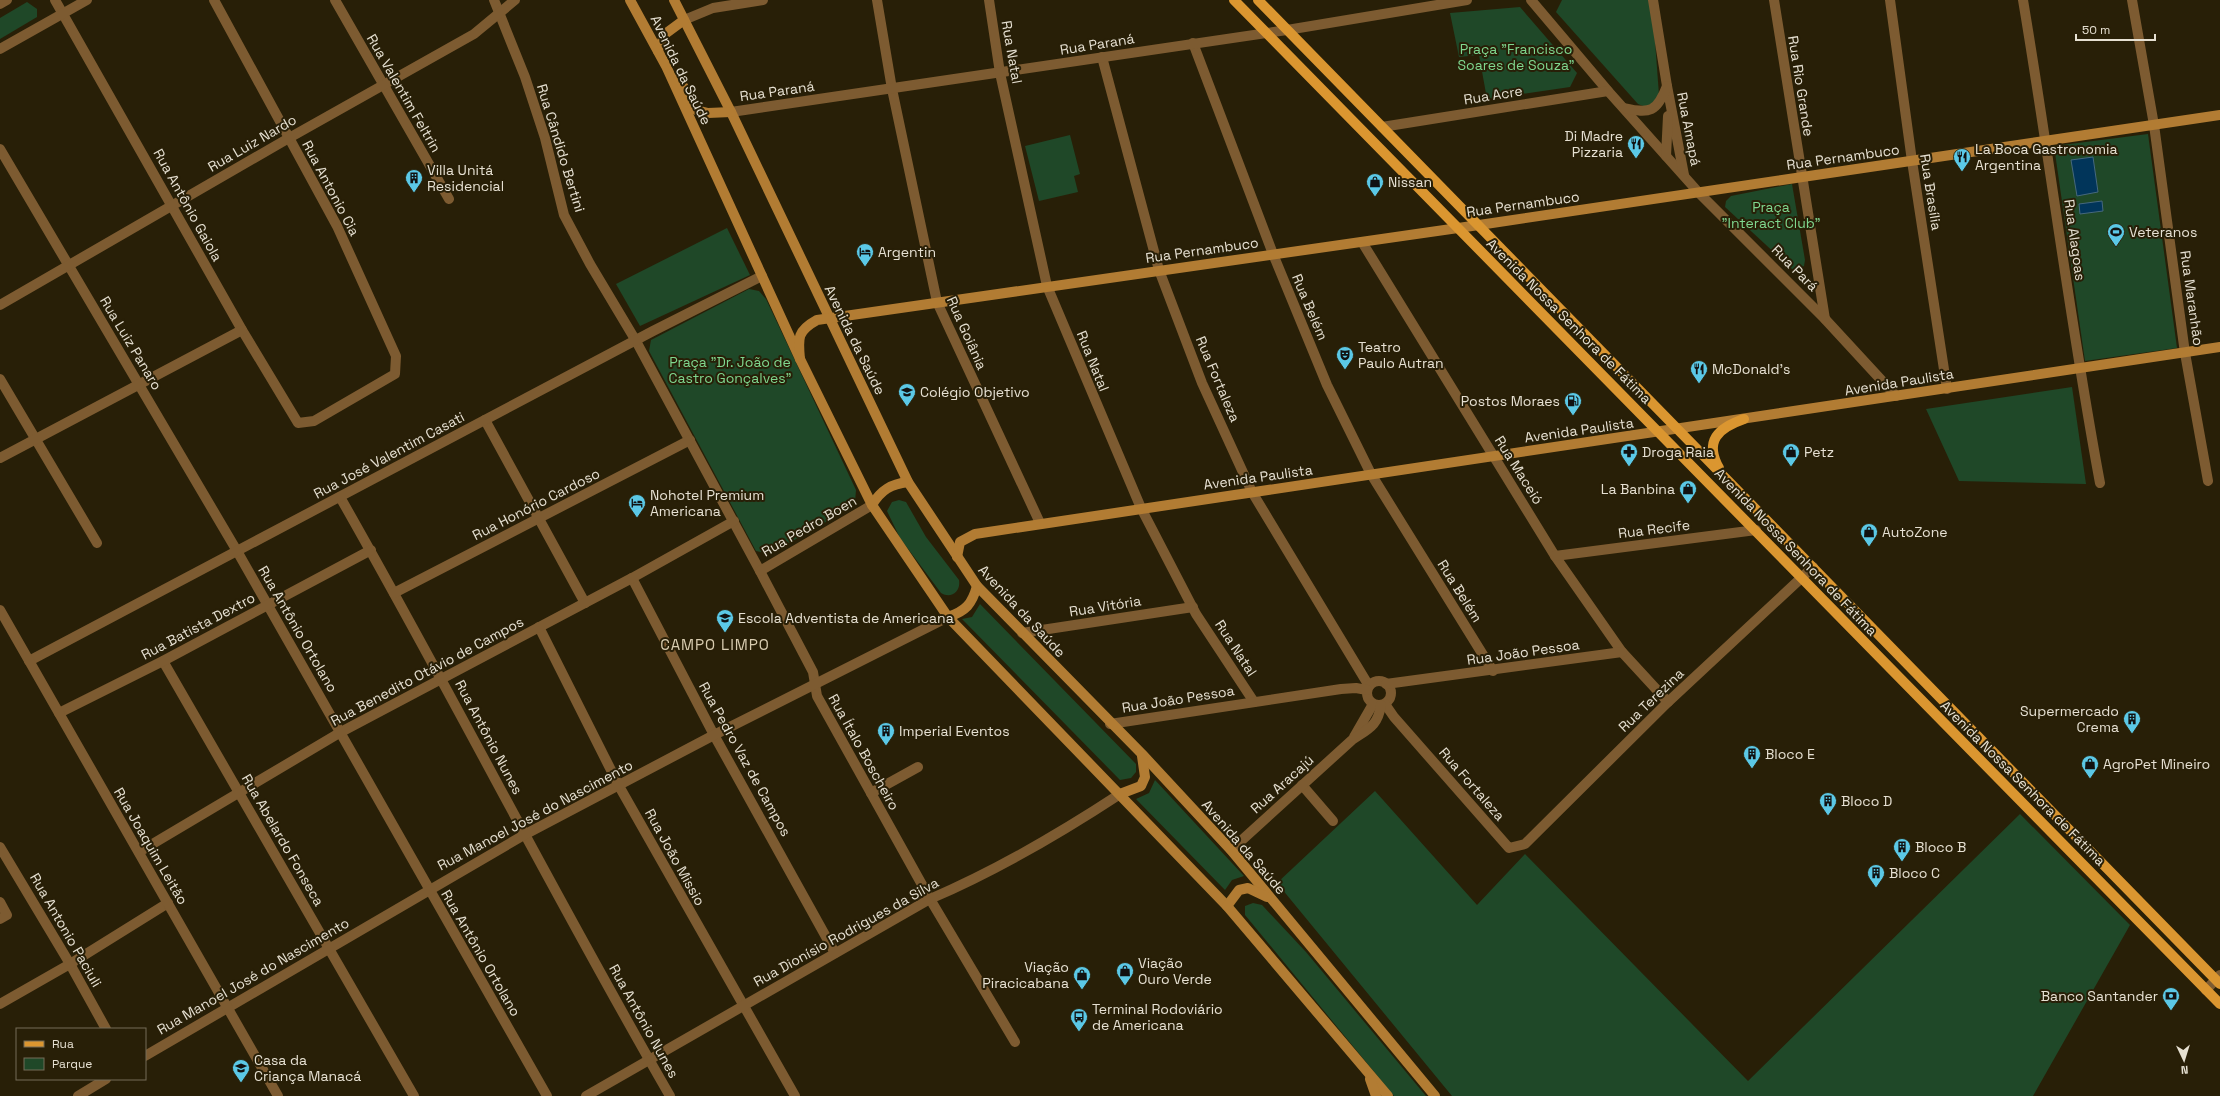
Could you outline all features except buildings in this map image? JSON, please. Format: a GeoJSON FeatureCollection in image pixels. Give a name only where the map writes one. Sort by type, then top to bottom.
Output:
{"type":"FeatureCollection","features":[{"type":"Feature","properties":{"kind":"main road","name":"Avenida da Saúde"},"geometry":{"type":"LineString","coordinates":[[630,0],[666,66],[800,359],[872,505],[948,617],[1030,704],[1120,794],[1227,906],[1388,1096]]}},
{"type":"Feature","properties":{"kind":"main road","name":"Avenida da Saúde"},"geometry":{"type":"LineString","coordinates":[[674,0],[731,112],[908,482],[977,586],[1110,724],[1142,754],[1231,850],[1435,1096]]}},
{"type":"Feature","properties":{"kind":"main road","name":"Avenida Nossa Senhora de Fátima"},"geometry":{"type":"LineString","coordinates":[[1234,0],[2220,1004]]}},
{"type":"Feature","properties":{"kind":"main road","name":"Avenida Nossa Senhora de Fátima"},"geometry":{"type":"LineString","coordinates":[[1258,0],[1721,474],[2219,980]]}},
{"type":"Feature","properties":{"kind":"main road"},"geometry":{"type":"LineString","coordinates":[[658,51],[665,34],[684,20]]}},
{"type":"Feature","properties":{"kind":"main road"},"geometry":{"type":"LineString","coordinates":[[666,66],[674,71],[696,110],[708,113],[731,112]]}},
{"type":"Feature","properties":{"kind":"main road","name":"Rua Pernambuco"},"geometry":{"type":"LineString","coordinates":[[800,359],[798,341],[803,328],[817,320],[1699,193],[2220,115]]}},
{"type":"Feature","properties":{"kind":"main road","name":"Avenida Paulista"},"geometry":{"type":"LineString","coordinates":[[957,557],[960,542],[968,536],[1040,523],[1744,420],[2220,347]]}},
{"type":"Feature","properties":{"kind":"main road"},"geometry":{"type":"LineString","coordinates":[[1721,474],[1713,451],[1715,438],[1724,427],[1744,420]]}},
{"type":"Feature","properties":{"kind":"main road"},"geometry":{"type":"LineString","coordinates":[[872,505],[878,496],[887,488],[908,482]]}},
{"type":"Feature","properties":{"kind":"main road"},"geometry":{"type":"LineString","coordinates":[[948,617],[962,612],[970,606],[977,586]]}},
{"type":"Feature","properties":{"kind":"main road"},"geometry":{"type":"LineString","coordinates":[[1120,794],[1141,786],[1145,778],[1142,754]]}},
{"type":"Feature","properties":{"kind":"main road"},"geometry":{"type":"LineString","coordinates":[[1227,906],[1239,890],[1248,888],[1258,892],[1274,902]]}},
{"type":"Feature","properties":{"kind":"main road"},"geometry":{"type":"LineString","coordinates":[[1366,1070],[1376,1096]]}},
{"type":"Feature","properties":{"kind":"street"},"geometry":{"type":"LineString","coordinates":[[0,4],[7,0]]}},
{"type":"Feature","properties":{"kind":"street","name":"Rua Antônio Gaiola"},"geometry":{"type":"LineString","coordinates":[[55,0],[242,330],[298,423]]}},
{"type":"Feature","properties":{"kind":"street"},"geometry":{"type":"LineString","coordinates":[[0,49],[88,0]]}},
{"type":"Feature","properties":{"kind":"street","name":"Rua Antonio Cia"},"geometry":{"type":"LineString","coordinates":[[214,0],[341,233],[396,356],[395,374],[314,421],[298,423]]}},
{"type":"Feature","properties":{"kind":"street","name":"Rua Valentim Feltrin"},"geometry":{"type":"LineString","coordinates":[[335,0],[449,199]]}},
{"type":"Feature","properties":{"kind":"street","name":"Rua Cândido Bertini"},"geometry":{"type":"LineString","coordinates":[[494,0],[544,138],[564,215],[590,264],[636,341]]}},
{"type":"Feature","properties":{"kind":"street","name":"Rua Luiz Nardo"},"geometry":{"type":"LineString","coordinates":[[0,305],[171,205],[474,34],[500,14],[515,0]]}},
{"type":"Feature","properties":{"kind":"street"},"geometry":{"type":"LineString","coordinates":[[684,20],[713,8],[763,0]]}},
{"type":"Feature","properties":{"kind":"street","name":"Rua Goiânia"},"geometry":{"type":"LineString","coordinates":[[876,0],[892,89],[937,302],[1040,523]]}},
{"type":"Feature","properties":{"kind":"street","name":"Rua Natal"},"geometry":{"type":"LineString","coordinates":[[989,0],[1000,73],[1047,286],[1141,508],[1193,607],[1254,702]]}},
{"type":"Feature","properties":{"kind":"street","name":"Rua Paraná"},"geometry":{"type":"LineString","coordinates":[[731,112],[1000,73],[1265,32],[1287,30],[1467,0]]}},
{"type":"Feature","properties":{"kind":"street","name":"Rua Pará"},"geometry":{"type":"LineString","coordinates":[[1531,0],[1608,91],[1699,193],[1825,319],[1896,396]]}},
{"type":"Feature","properties":{"kind":"street","name":"Rua Amapá"},"geometry":{"type":"LineString","coordinates":[[1653,0],[1666,86],[1685,177]]}},
{"type":"Feature","properties":{"kind":"street","name":"Rua Rio Grande"},"geometry":{"type":"LineString","coordinates":[[1774,0],[1801,178],[1825,319]]}},
{"type":"Feature","properties":{"kind":"street","name":"Rua Brasília"},"geometry":{"type":"LineString","coordinates":[[1890,0],[1912,161],[1947,389]]}},
{"type":"Feature","properties":{"kind":"street","name":"Rua Alagoas"},"geometry":{"type":"LineString","coordinates":[[2023,0],[2046,141],[2079,369],[2100,483]]}},
{"type":"Feature","properties":{"kind":"street","name":"Rua Maranhão"},"geometry":{"type":"LineString","coordinates":[[2132,0],[2154,125],[2185,353],[2208,481]]}},
{"type":"Feature","properties":{"kind":"street","name":"Rua Belém"},"geometry":{"type":"LineString","coordinates":[[1193,43],[1273,254],[1327,385],[1371,474],[1493,670]]}},
{"type":"Feature","properties":{"kind":"street","name":"Rua Fortaleza"},"geometry":{"type":"LineString","coordinates":[[1102,57],[1159,270],[1202,383],[1252,492],[1368,690],[1384,697],[1413,738],[1509,848]]}},
{"type":"Feature","properties":{"kind":"street"},"geometry":{"type":"LineString","coordinates":[[1624,108],[1644,112],[1654,109],[1661,102],[1666,86]]}},
{"type":"Feature","properties":{"kind":"street","name":"Rua Amapá"},"geometry":{"type":"LineString","coordinates":[[1666,86],[1668,125],[1666,156]]}},
{"type":"Feature","properties":{"kind":"street","name":"Rua Acre"},"geometry":{"type":"LineString","coordinates":[[1382,127],[1608,91]]}},
{"type":"Feature","properties":{"kind":"street","name":"Rua Luiz Panaro"},"geometry":{"type":"LineString","coordinates":[[0,148],[238,551]]}},
{"type":"Feature","properties":{"kind":"street","name":"Rua Maceió"},"geometry":{"type":"LineString","coordinates":[[1362,242],[1555,556],[1622,652],[1668,702]]}},
{"type":"Feature","properties":{"kind":"street","name":"Rua José Valentim Casati"},"geometry":{"type":"LineString","coordinates":[[29,661],[485,420],[762,276]]}},
{"type":"Feature","properties":{"kind":"street"},"geometry":{"type":"LineString","coordinates":[[0,458],[242,330]]}},
{"type":"Feature","properties":{"kind":"street","name":"Rua Ítalo Boscheiro"},"geometry":{"type":"LineString","coordinates":[[636,341],[813,672],[817,696],[930,899],[1015,1042]]}},
{"type":"Feature","properties":{"kind":"street"},"geometry":{"type":"LineString","coordinates":[[0,379],[34,440],[97,543]]}},
{"type":"Feature","properties":{"kind":"street"},"geometry":{"type":"LineString","coordinates":[[485,420],[585,603]]}},
{"type":"Feature","properties":{"kind":"street","name":"Rua Honório Cardoso"},"geometry":{"type":"LineString","coordinates":[[394,593],[540,519],[690,440]]}},
{"type":"Feature","properties":{"kind":"street","name":"Rua Antônio Nunes"},"geometry":{"type":"LineString","coordinates":[[340,497],[442,677],[524,834],[670,1096]]}},
{"type":"Feature","properties":{"kind":"street","name":"Rua Pedro Boen"},"geometry":{"type":"LineString","coordinates":[[760,571],[872,505]]}},
{"type":"Feature","properties":{"kind":"street","name":"Rua Benedito Otávio de Campos"},"geometry":{"type":"LineString","coordinates":[[139,852],[341,732],[442,677],[632,578],[734,522]]}},
{"type":"Feature","properties":{"kind":"street","name":"Rua Recife"},"geometry":{"type":"LineString","coordinates":[[1555,556],[1756,530]]}},
{"type":"Feature","properties":{"kind":"street","name":"Rua Batista Dextro"},"geometry":{"type":"LineString","coordinates":[[59,713],[371,550]]}},
{"type":"Feature","properties":{"kind":"street","name":"Rua Antônio Ortolano"},"geometry":{"type":"LineString","coordinates":[[238,551],[267,605],[341,732],[428,890],[547,1096]]}},
{"type":"Feature","properties":{"kind":"street","name":"Rua Terezina"},"geometry":{"type":"LineString","coordinates":[[1509,848],[1525,844],[1668,702],[1813,567]]}},
{"type":"Feature","properties":{"kind":"street","name":"Rua Pedro Vaz de Campos"},"geometry":{"type":"LineString","coordinates":[[632,578],[714,735],[835,953]]}},
{"type":"Feature","properties":{"kind":"street","name":"Rua Vitória"},"geometry":{"type":"LineString","coordinates":[[1022,633],[1193,607]]}},
{"type":"Feature","properties":{"kind":"street","name":"Rua Joaquim Leitão"},"geometry":{"type":"LineString","coordinates":[[0,610],[278,1096]]}},
{"type":"Feature","properties":{"kind":"street","name":"Rua Manoel José do Nascimento"},"geometry":{"type":"LineString","coordinates":[[146,1055],[228,1009],[524,834],[815,683],[948,617]]}},
{"type":"Feature","properties":{"kind":"street","name":"Rua João Missio"},"geometry":{"type":"LineString","coordinates":[[539,627],[619,786],[795,1096]]}},
{"type":"Feature","properties":{"kind":"street","name":"Rua João Pessoa"},"geometry":{"type":"LineString","coordinates":[[1110,724],[1348,688],[1368,690],[1379,681],[1384,697],[1428,679],[1622,652]]}},
{"type":"Feature","properties":{"kind":"street","name":"Rua Abelardo Fonseca"},"geometry":{"type":"LineString","coordinates":[[163,660],[414,1096]]}},
{"type":"Feature","properties":{"kind":"street","name":"Rua Aracajú"},"geometry":{"type":"LineString","coordinates":[[1231,850],[1352,740],[1377,722],[1384,697]]}},
{"type":"Feature","properties":{"kind":"street"},"geometry":{"type":"LineString","coordinates":[[871,793],[918,767]]}},
{"type":"Feature","properties":{"kind":"street"},"geometry":{"type":"LineString","coordinates":[[1302,785],[1333,821]]}},
{"type":"Feature","properties":{"kind":"street","name":"Rua Dionísio Rodrigues da Silva"},"geometry":{"type":"LineString","coordinates":[[586,1096],[930,899],[979,878],[1070,826],[1120,794]]}},
{"type":"Feature","properties":{"kind":"street","name":"Rua Antonio Paciuli"},"geometry":{"type":"LineString","coordinates":[[0,847],[70,964],[105,1028]]}},
{"type":"Feature","properties":{"kind":"street"},"geometry":{"type":"LineString","coordinates":[[0,902],[7,915],[0,919]]}},
{"type":"Feature","properties":{"kind":"street"},"geometry":{"type":"LineString","coordinates":[[0,1004],[70,964],[168,903]]}},
{"type":"Feature","properties":{"kind":"street"},"geometry":{"type":"LineString","coordinates":[[2206,990],[2219,980]]}},
{"type":"Feature","properties":{"kind":"street"},"geometry":{"type":"LineString","coordinates":[[78,1096],[104,1080]]}},
{"type":"Feature","properties":{"kind":"green space"},"geometry":{"type":"Polygon","coordinates":[[[1562,0],[1652,0],[1659,95],[1648,108],[1638,104],[1556,12],[1562,0]]]}},
{"type":"Feature","properties":{"kind":"green space"},"geometry":{"type":"Polygon","coordinates":[[[27,2],[37,9],[37,17],[0,39],[0,18],[27,2]]]}},
{"type":"Feature","properties":{"kind":"green space","name":"Praça \"Francisco Soares de Souza\""},"geometry":{"type":"Polygon","coordinates":[[[1520,7],[1577,73],[1570,87],[1487,99],[1479,55],[1459,57],[1450,13],[1520,7]]]}},
{"type":"Feature","properties":{"kind":"green space","name":"Veteranos"},"geometry":{"type":"Polygon","coordinates":[[[2148,134],[2177,348],[2085,361],[2054,146],[2148,134]]]}},
{"type":"Feature","properties":{"kind":"green space"},"geometry":{"type":"Polygon","coordinates":[[[1070,135],[1080,174],[1074,176],[1078,192],[1039,201],[1025,146],[1070,135]]]}},
{"type":"Feature","properties":{"kind":"green space","name":"Praça \"Interact Club\""},"geometry":{"type":"Polygon","coordinates":[[[1792,184],[1805,260],[1804,266],[1799,269],[1792,269],[1725,207],[1726,201],[1731,196],[1792,184]]]}},
{"type":"Feature","properties":{"kind":"green space"},"geometry":{"type":"Polygon","coordinates":[[[727,228],[750,275],[640,326],[616,284],[727,228]]]}},
{"type":"Feature","properties":{"kind":"green space","name":"Praça \"Dr. João de Castro Gonçalves\""},"geometry":{"type":"Polygon","coordinates":[[[749,289],[759,291],[766,299],[856,490],[855,502],[852,507],[770,554],[756,551],[649,351],[651,340],[749,289]]]}},
{"type":"Feature","properties":{"kind":"green space"},"geometry":{"type":"Polygon","coordinates":[[[2072,387],[2086,484],[1959,481],[1926,409],[2072,387]]]}},
{"type":"Feature","properties":{"kind":"green space"},"geometry":{"type":"Polygon","coordinates":[[[899,500],[906,502],[926,537],[959,580],[957,591],[952,595],[945,595],[941,593],[900,538],[887,511],[892,502],[899,500]]]}},
{"type":"Feature","properties":{"kind":"green space"},"geometry":{"type":"Polygon","coordinates":[[[980,604],[1136,764],[1136,772],[1131,778],[1120,780],[962,619],[972,617],[980,604]]]}},
{"type":"Feature","properties":{"kind":"green space"},"geometry":{"type":"Polygon","coordinates":[[[1155,780],[1244,876],[1232,880],[1225,890],[1136,799],[1149,793],[1155,780]]]}},
{"type":"Feature","properties":{"kind":"green space"},"geometry":{"type":"Polygon","coordinates":[[[1375,791],[1477,905],[1525,854],[1748,1081],[2020,814],[2130,925],[2033,1096],[1452,1096],[1277,883],[1375,791]]]}},
{"type":"Feature","properties":{"kind":"green space"},"geometry":{"type":"Polygon","coordinates":[[[1253,903],[1262,905],[1306,952],[1426,1096],[1394,1096],[1245,915],[1245,906],[1253,903]]]}},
{"type":"Feature","properties":{"kind":"water"},"geometry":{"type":"Polygon","coordinates":[[[2093,157],[2098,192],[2077,196],[2071,160],[2093,157]]]}},
{"type":"Feature","properties":{"kind":"water"},"geometry":{"type":"Polygon","coordinates":[[[2102,201],[2103,211],[2080,214],[2079,204],[2102,201]]]}},
{"type":"Feature","properties":{"kind":"place","name":"Di Madre Pizzaria"},"geometry":{"type":"Point","coordinates":[1636,159]}},
{"type":"Feature","properties":{"kind":"place","name":"La Boca Gastronomia Argentina"},"geometry":{"type":"Point","coordinates":[1962,172]}},
{"type":"Feature","properties":{"kind":"place","name":"Villa Unitá Residencial"},"geometry":{"type":"Point","coordinates":[414,193]}},
{"type":"Feature","properties":{"kind":"place","name":"Nissan"},"geometry":{"type":"Point","coordinates":[1375,197]}},
{"type":"Feature","properties":{"kind":"place","name":"Veteranos"},"geometry":{"type":"Point","coordinates":[2116,247]}},
{"type":"Feature","properties":{"kind":"place","name":"Argentin"},"geometry":{"type":"Point","coordinates":[865,267]}},
{"type":"Feature","properties":{"kind":"place","name":"Teatro Paulo Autran"},"geometry":{"type":"Point","coordinates":[1345,370]}},
{"type":"Feature","properties":{"kind":"place","name":"McDonald's"},"geometry":{"type":"Point","coordinates":[1699,384]}},
{"type":"Feature","properties":{"kind":"place","name":"Colégio Objetivo"},"geometry":{"type":"Point","coordinates":[907,407]}},
{"type":"Feature","properties":{"kind":"place","name":"Postos Moraes"},"geometry":{"type":"Point","coordinates":[1573,416]}},
{"type":"Feature","properties":{"kind":"place","name":"Droga Raia"},"geometry":{"type":"Point","coordinates":[1629,467]}},
{"type":"Feature","properties":{"kind":"place","name":"Petz"},"geometry":{"type":"Point","coordinates":[1791,467]}},
{"type":"Feature","properties":{"kind":"place","name":"La Banbina"},"geometry":{"type":"Point","coordinates":[1688,504]}},
{"type":"Feature","properties":{"kind":"place","name":"Nohotel Premium Americana"},"geometry":{"type":"Point","coordinates":[637,518]}},
{"type":"Feature","properties":{"kind":"place","name":"AutoZone"},"geometry":{"type":"Point","coordinates":[1869,547]}},
{"type":"Feature","properties":{"kind":"place","name":"Escola Adventista de Americana"},"geometry":{"type":"Point","coordinates":[725,633]}},
{"type":"Feature","properties":{"kind":"place","name":"Supermercado Crema"},"geometry":{"type":"Point","coordinates":[2132,734]}},
{"type":"Feature","properties":{"kind":"place","name":"Imperial Eventos"},"geometry":{"type":"Point","coordinates":[886,746]}},
{"type":"Feature","properties":{"kind":"place","name":"Bloco E"},"geometry":{"type":"Point","coordinates":[1752,769]}},
{"type":"Feature","properties":{"kind":"place","name":"AgroPet Mineiro"},"geometry":{"type":"Point","coordinates":[2090,779]}},
{"type":"Feature","properties":{"kind":"place","name":"Bloco D"},"geometry":{"type":"Point","coordinates":[1828,816]}},
{"type":"Feature","properties":{"kind":"place","name":"Bloco B"},"geometry":{"type":"Point","coordinates":[1902,862]}},
{"type":"Feature","properties":{"kind":"place","name":"Bloco C"},"geometry":{"type":"Point","coordinates":[1876,888]}},
{"type":"Feature","properties":{"kind":"place","name":"Viação Ouro Verde"},"geometry":{"type":"Point","coordinates":[1125,986]}},
{"type":"Feature","properties":{"kind":"place","name":"Viação Piracicabana"},"geometry":{"type":"Point","coordinates":[1082,990]}},
{"type":"Feature","properties":{"kind":"place","name":"Banco Santander"},"geometry":{"type":"Point","coordinates":[2171,1011]}},
{"type":"Feature","properties":{"kind":"place","name":"Terminal Rodoviário de Americana"},"geometry":{"type":"Point","coordinates":[1079,1032]}},
{"type":"Feature","properties":{"kind":"place","name":"Casa da Criança Manacá"},"geometry":{"type":"Point","coordinates":[241,1083]}},
{"type":"Feature","properties":{"kind":"district","name":"CAMPO LIMPO"},"geometry":{"type":"Point","coordinates":[715,644]}}]}
